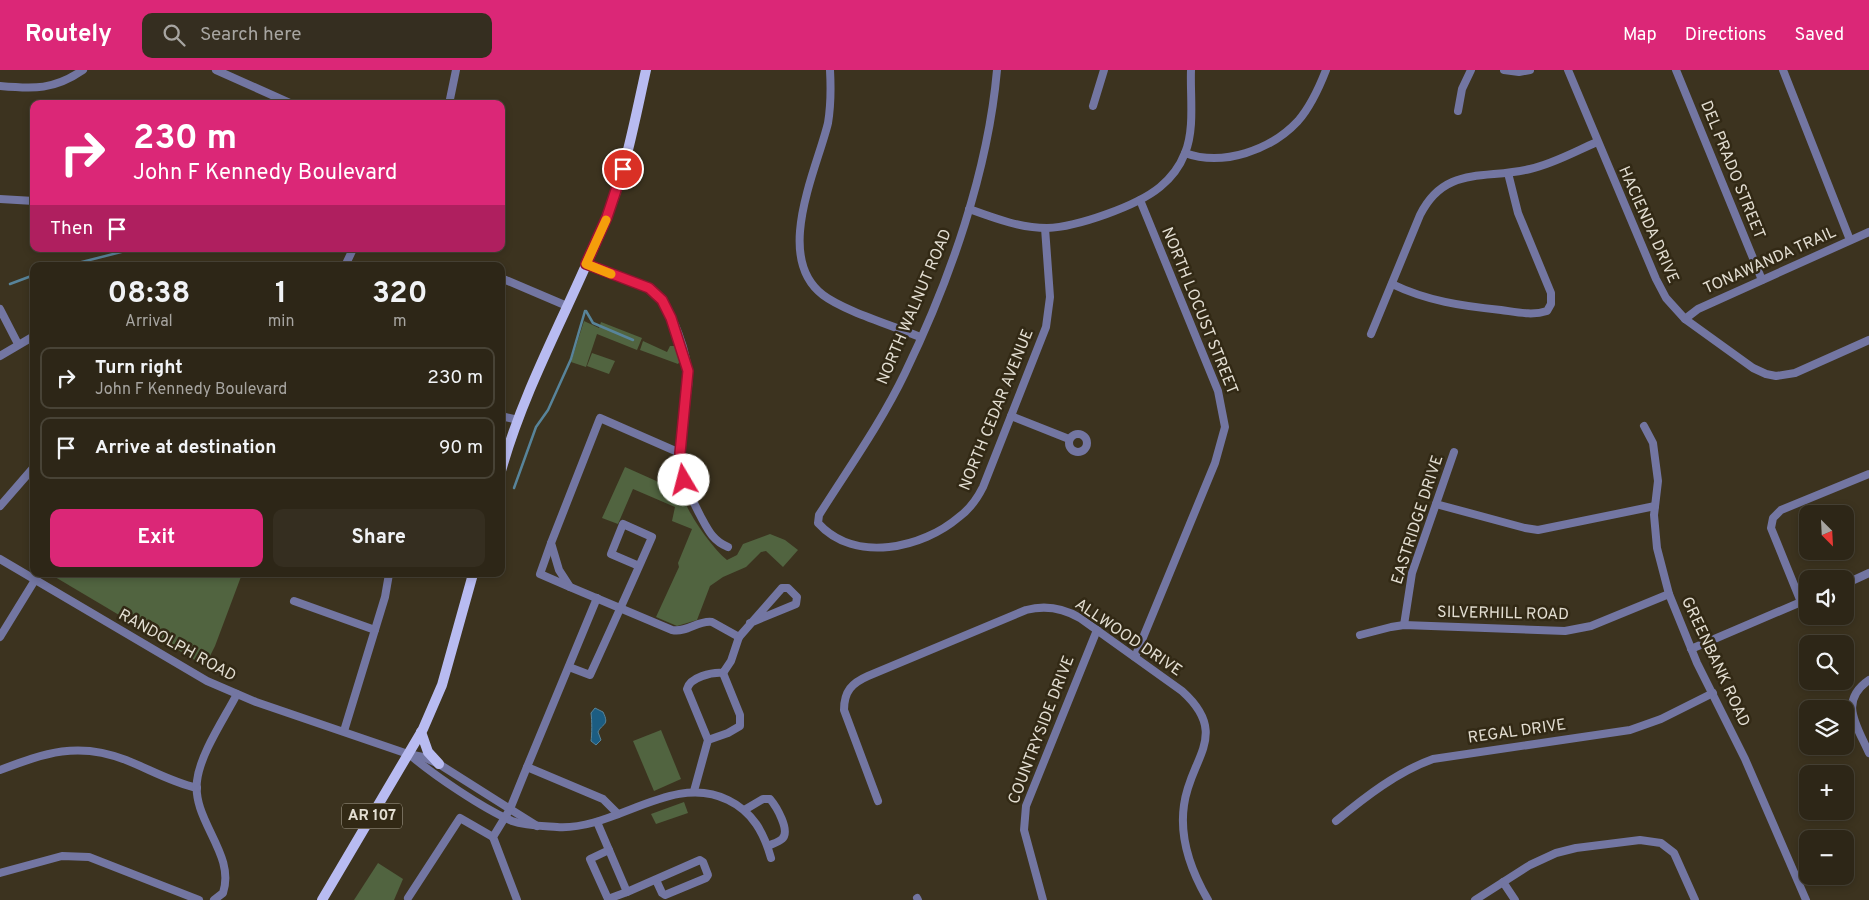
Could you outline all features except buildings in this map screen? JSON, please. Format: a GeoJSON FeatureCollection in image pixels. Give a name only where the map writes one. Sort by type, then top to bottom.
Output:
{"type":"FeatureCollection","features":[{"type":"Feature","properties":{"kind":"main road"},"geometry":{"type":"LineString","coordinates":[[505,459],[518,420],[607,217],[621,176],[646,70]]}},
{"type":"Feature","properties":{"kind":"main road","name":"AR 107"},"geometry":{"type":"LineString","coordinates":[[322,900],[421,732],[442,684],[472,577]]}},
{"type":"Feature","properties":{"kind":"main road"},"geometry":{"type":"LineString","coordinates":[[421,732],[428,752],[439,764]]}},
{"type":"Feature","properties":{"kind":"street"},"geometry":{"type":"LineString","coordinates":[[0,86],[30,89],[46,88],[63,82],[83,70]]}},
{"type":"Feature","properties":{"kind":"street"},"geometry":{"type":"LineString","coordinates":[[216,70],[283,100]]}},
{"type":"Feature","properties":{"kind":"street"},"geometry":{"type":"LineString","coordinates":[[450,100],[456,70]]}},
{"type":"Feature","properties":{"kind":"street"},"geometry":{"type":"LineString","coordinates":[[830,70],[831,105],[803,206],[801,253],[806,274],[815,288],[829,299],[920,337]]}},
{"type":"Feature","properties":{"kind":"street","name":"NORTH WALNUT ROAD"},"geometry":{"type":"LineString","coordinates":[[830,532],[818,523],[819,515],[891,400],[905,372],[952,260],[981,166],[997,70]]}},
{"type":"Feature","properties":{"kind":"street"},"geometry":{"type":"LineString","coordinates":[[1093,106],[1104,70]]}},
{"type":"Feature","properties":{"kind":"street"},"geometry":{"type":"LineString","coordinates":[[969,209],[1012,223],[1045,228],[1086,221],[1140,200],[1168,180],[1185,153],[1190,132],[1191,70]]}},
{"type":"Feature","properties":{"kind":"street"},"geometry":{"type":"LineString","coordinates":[[1185,153],[1210,159],[1231,157],[1277,137],[1298,121],[1306,111],[1316,94],[1326,70]]}},
{"type":"Feature","properties":{"kind":"street"},"geometry":{"type":"LineString","coordinates":[[1458,111],[1462,89],[1471,70]]}},
{"type":"Feature","properties":{"kind":"street"},"geometry":{"type":"LineString","coordinates":[[1504,70],[1519,72],[1530,70]]}},
{"type":"Feature","properties":{"kind":"street","name":"HACIENDA DRIVE"},"geometry":{"type":"LineString","coordinates":[[1568,70],[1661,290],[1670,304],[1685,319],[1742,361],[1766,374],[1786,375],[1869,340]]}},
{"type":"Feature","properties":{"kind":"street","name":"DEL PRADO STREET"},"geometry":{"type":"LineString","coordinates":[[1676,70],[1762,280]]}},
{"type":"Feature","properties":{"kind":"street"},"geometry":{"type":"LineString","coordinates":[[1783,70],[1850,240]]}},
{"type":"Feature","properties":{"kind":"street"},"geometry":{"type":"LineString","coordinates":[[1371,334],[1420,215],[1434,194],[1458,179],[1508,173],[1545,165],[1598,142]]}},
{"type":"Feature","properties":{"kind":"street"},"geometry":{"type":"LineString","coordinates":[[1392,284],[1428,299],[1453,305],[1529,314],[1547,311],[1551,304],[1551,293],[1518,213],[1508,173]]}},
{"type":"Feature","properties":{"kind":"street"},"geometry":{"type":"LineString","coordinates":[[0,199],[30,201]]}},
{"type":"Feature","properties":{"kind":"street","name":"NORTH LOCUST STREET"},"geometry":{"type":"LineString","coordinates":[[1134,657],[1215,462],[1224,428],[1223,408],[1218,391],[1140,200]]}},
{"type":"Feature","properties":{"kind":"street","name":"NORTH CEDAR AVENUE"},"geometry":{"type":"LineString","coordinates":[[830,532],[862,546],[891,547],[916,541],[951,524],[968,510],[983,487],[1040,343],[1049,312],[1050,278],[1045,228]]}},
{"type":"Feature","properties":{"kind":"street","name":"TONAWANDA TRAIL"},"geometry":{"type":"LineString","coordinates":[[1685,319],[1698,309],[1869,232]]}},
{"type":"Feature","properties":{"kind":"street"},"geometry":{"type":"LineString","coordinates":[[586,264],[649,288],[656,293],[667,308],[680,341],[688,371],[680,453],[684,480],[689,496],[710,534],[728,547]]}},
{"type":"Feature","properties":{"kind":"street"},"geometry":{"type":"LineString","coordinates":[[505,280],[567,306]]}},
{"type":"Feature","properties":{"kind":"street"},"geometry":{"type":"LineString","coordinates":[[0,309],[18,344]]}},
{"type":"Feature","properties":{"kind":"street"},"geometry":{"type":"LineString","coordinates":[[0,356],[30,338]]}},
{"type":"Feature","properties":{"kind":"street"},"geometry":{"type":"LineString","coordinates":[[1012,416],[1069,440]]}},
{"type":"Feature","properties":{"kind":"street"},"geometry":{"type":"LineString","coordinates":[[505,417],[518,420]]}},
{"type":"Feature","properties":{"kind":"street"},"geometry":{"type":"LineString","coordinates":[[680,453],[600,418],[540,574],[672,630],[680,632],[712,622],[739,637]]}},
{"type":"Feature","properties":{"kind":"street","name":"GREENBANK ROAD"},"geometry":{"type":"LineString","coordinates":[[1644,426],[1654,452],[1658,481],[1655,506],[1657,548],[1669,594],[1691,649],[1746,759],[1806,900]]}},
{"type":"Feature","properties":{"kind":"street","name":"EASTRIDGE DRIVE"},"geometry":{"type":"LineString","coordinates":[[1404,625],[1412,573],[1454,452]]}},
{"type":"Feature","properties":{"kind":"street"},"geometry":{"type":"LineString","coordinates":[[0,506],[30,472]]}},
{"type":"Feature","properties":{"kind":"street"},"geometry":{"type":"LineString","coordinates":[[1799,590],[1771,528],[1773,518],[1781,510],[1869,474]]}},
{"type":"Feature","properties":{"kind":"street"},"geometry":{"type":"LineString","coordinates":[[1436,504],[1538,530],[1655,506]]}},
{"type":"Feature","properties":{"kind":"street"},"geometry":{"type":"LineString","coordinates":[[568,668],[590,675],[620,608],[639,566],[652,537],[623,524],[611,554],[639,566]]}},
{"type":"Feature","properties":{"kind":"street"},"geometry":{"type":"LineString","coordinates":[[551,543],[559,570],[570,587]]}},
{"type":"Feature","properties":{"kind":"street","name":"RANDOLPH ROAD"},"geometry":{"type":"LineString","coordinates":[[0,559],[187,670],[236,694],[439,764],[537,826]]}},
{"type":"Feature","properties":{"kind":"street"},"geometry":{"type":"LineString","coordinates":[[1854,580],[1869,573]]}},
{"type":"Feature","properties":{"kind":"street"},"geometry":{"type":"LineString","coordinates":[[344,731],[375,630],[388,577]]}},
{"type":"Feature","properties":{"kind":"street"},"geometry":{"type":"LineString","coordinates":[[0,637],[35,580]]}},
{"type":"Feature","properties":{"kind":"street"},"geometry":{"type":"LineString","coordinates":[[723,673],[731,661],[739,637],[750,623],[782,588],[788,588],[798,597],[796,604],[750,623]]}},
{"type":"Feature","properties":{"kind":"street","name":"SILVERHILL ROAD"},"geometry":{"type":"LineString","coordinates":[[1360,635],[1391,626],[1404,625],[1565,631],[1591,626],[1669,594]]}},
{"type":"Feature","properties":{"kind":"street"},"geometry":{"type":"LineString","coordinates":[[492,837],[510,809],[597,598]]}},
{"type":"Feature","properties":{"kind":"street"},"geometry":{"type":"LineString","coordinates":[[294,600],[375,630]]}},
{"type":"Feature","properties":{"kind":"street"},"geometry":{"type":"LineString","coordinates":[[1691,649],[1799,603]]}},
{"type":"Feature","properties":{"kind":"street","name":"ALLWOOD DRIVE"},"geometry":{"type":"LineString","coordinates":[[878,801],[844,710],[844,698],[851,686],[868,676],[1034,608],[1064,610],[1097,630],[1192,701],[1204,721],[1205,743],[1188,785],[1183,808],[1183,827],[1191,864],[1208,900]]}},
{"type":"Feature","properties":{"kind":"street","name":"COUNTRYSIDE DRIVE"},"geometry":{"type":"LineString","coordinates":[[1043,900],[1024,830],[1026,806],[1097,630]]}},
{"type":"Feature","properties":{"kind":"street"},"geometry":{"type":"LineString","coordinates":[[694,791],[708,740],[687,689],[692,682],[710,674],[723,673]]}},
{"type":"Feature","properties":{"kind":"street"},"geometry":{"type":"LineString","coordinates":[[708,740],[728,733],[740,726],[740,715],[723,673]]}},
{"type":"Feature","properties":{"kind":"street"},"geometry":{"type":"LineString","coordinates":[[1869,680],[1856,690],[1852,705],[1854,718],[1869,753]]}},
{"type":"Feature","properties":{"kind":"street","name":"REGAL DRIVE"},"geometry":{"type":"LineString","coordinates":[[1336,821],[1396,777],[1432,760],[1630,730],[1660,719],[1712,693]]}},
{"type":"Feature","properties":{"kind":"street"},"geometry":{"type":"LineString","coordinates":[[214,900],[223,894],[225,871],[201,814],[197,788],[201,766],[236,694]]}},
{"type":"Feature","properties":{"kind":"street"},"geometry":{"type":"LineString","coordinates":[[0,770],[49,752],[83,750],[111,754],[182,785],[197,788]]}},
{"type":"Feature","properties":{"kind":"street","name":"RANDOLPH ROAD"},"geometry":{"type":"LineString","coordinates":[[408,754],[426,769],[512,821],[537,826],[559,828],[596,822],[671,795],[694,791],[723,797],[746,809],[768,846],[771,858]]}},
{"type":"Feature","properties":{"kind":"street"},"geometry":{"type":"LineString","coordinates":[[528,767],[603,799],[618,814]]}},
{"type":"Feature","properties":{"kind":"street"},"geometry":{"type":"LineString","coordinates":[[746,809],[763,799],[770,799],[774,804],[785,830],[785,836],[768,846]]}},
{"type":"Feature","properties":{"kind":"street"},"geometry":{"type":"LineString","coordinates":[[408,898],[460,818],[492,837],[514,898]]}},
{"type":"Feature","properties":{"kind":"street"},"geometry":{"type":"LineString","coordinates":[[596,822],[627,892]]}},
{"type":"Feature","properties":{"kind":"street"},"geometry":{"type":"LineString","coordinates":[[1475,900],[1540,860],[1556,853],[1576,848],[1648,840],[1660,844],[1674,853],[1695,900]]}},
{"type":"Feature","properties":{"kind":"street"},"geometry":{"type":"LineString","coordinates":[[609,850],[590,859],[608,899],[700,860],[703,862],[708,875],[706,878],[665,896],[656,880]]}},
{"type":"Feature","properties":{"kind":"street"},"geometry":{"type":"LineString","coordinates":[[0,873],[62,856],[89,857],[198,900]]}},
{"type":"Feature","properties":{"kind":"street"},"geometry":{"type":"LineString","coordinates":[[1503,882],[1515,900]]}},
{"type":"Feature","properties":{"kind":"green space"},"geometry":{"type":"Polygon","coordinates":[[[584,321],[599,328],[601,322],[642,338],[637,350],[597,334],[586,367],[571,362],[584,321]]]}},
{"type":"Feature","properties":{"kind":"green space"},"geometry":{"type":"Polygon","coordinates":[[[643,341],[667,352],[670,346],[678,346],[682,358],[678,364],[640,350],[643,341]]]}},
{"type":"Feature","properties":{"kind":"green space"},"geometry":{"type":"Polygon","coordinates":[[[592,353],[615,361],[609,374],[587,366],[592,353]]]}},
{"type":"Feature","properties":{"kind":"green space"},"geometry":{"type":"Polygon","coordinates":[[[625,467],[681,492],[688,509],[700,529],[727,560],[737,555],[743,544],[770,534],[785,540],[798,550],[783,567],[766,551],[761,552],[746,567],[723,577],[710,586],[697,620],[677,626],[656,617],[679,567],[678,563],[692,529],[672,521],[675,507],[633,489],[618,524],[602,518],[625,467]]]}},
{"type":"Feature","properties":{"kind":"green space"},"geometry":{"type":"Polygon","coordinates":[[[55,577],[241,577],[215,646],[205,666],[55,577]]]}},
{"type":"Feature","properties":{"kind":"green space"},"geometry":{"type":"Polygon","coordinates":[[[661,730],[681,779],[654,791],[633,741],[661,730]]]}},
{"type":"Feature","properties":{"kind":"green space"},"geometry":{"type":"Polygon","coordinates":[[[684,802],[688,813],[656,824],[651,814],[684,802]]]}},
{"type":"Feature","properties":{"kind":"green space"},"geometry":{"type":"Polygon","coordinates":[[[378,863],[403,879],[394,900],[354,900],[378,863]]]}},
{"type":"Feature","properties":{"kind":"water"},"geometry":{"type":"Polygon","coordinates":[[[595,708],[603,712],[606,720],[598,732],[601,740],[596,745],[591,741],[591,713],[595,708]]]}},
{"type":"Feature","properties":{"kind":"waterway"},"geometry":{"type":"LineString","coordinates":[[82,262],[121,252]]}},
{"type":"Feature","properties":{"kind":"waterway"},"geometry":{"type":"LineString","coordinates":[[10,284],[30,276]]}},
{"type":"Feature","properties":{"kind":"waterway"},"geometry":{"type":"LineString","coordinates":[[514,488],[536,427],[548,410],[571,359],[585,311]]}},
{"type":"Feature","properties":{"kind":"waterway"},"geometry":{"type":"LineString","coordinates":[[586,311],[593,323],[633,340]]}},
{"type":"Feature","properties":{"kind":"slow traffic"},"geometry":{"type":"LineString","coordinates":[[606,220],[586,264],[611,274]]}},
{"type":"Feature","properties":{"kind":"route"},"geometry":{"type":"LineString","coordinates":[[623,169],[616,194],[586,264],[649,288],[656,293],[667,308],[680,341],[688,371],[688,387],[683,415],[680,453],[684,480]]}}]}
